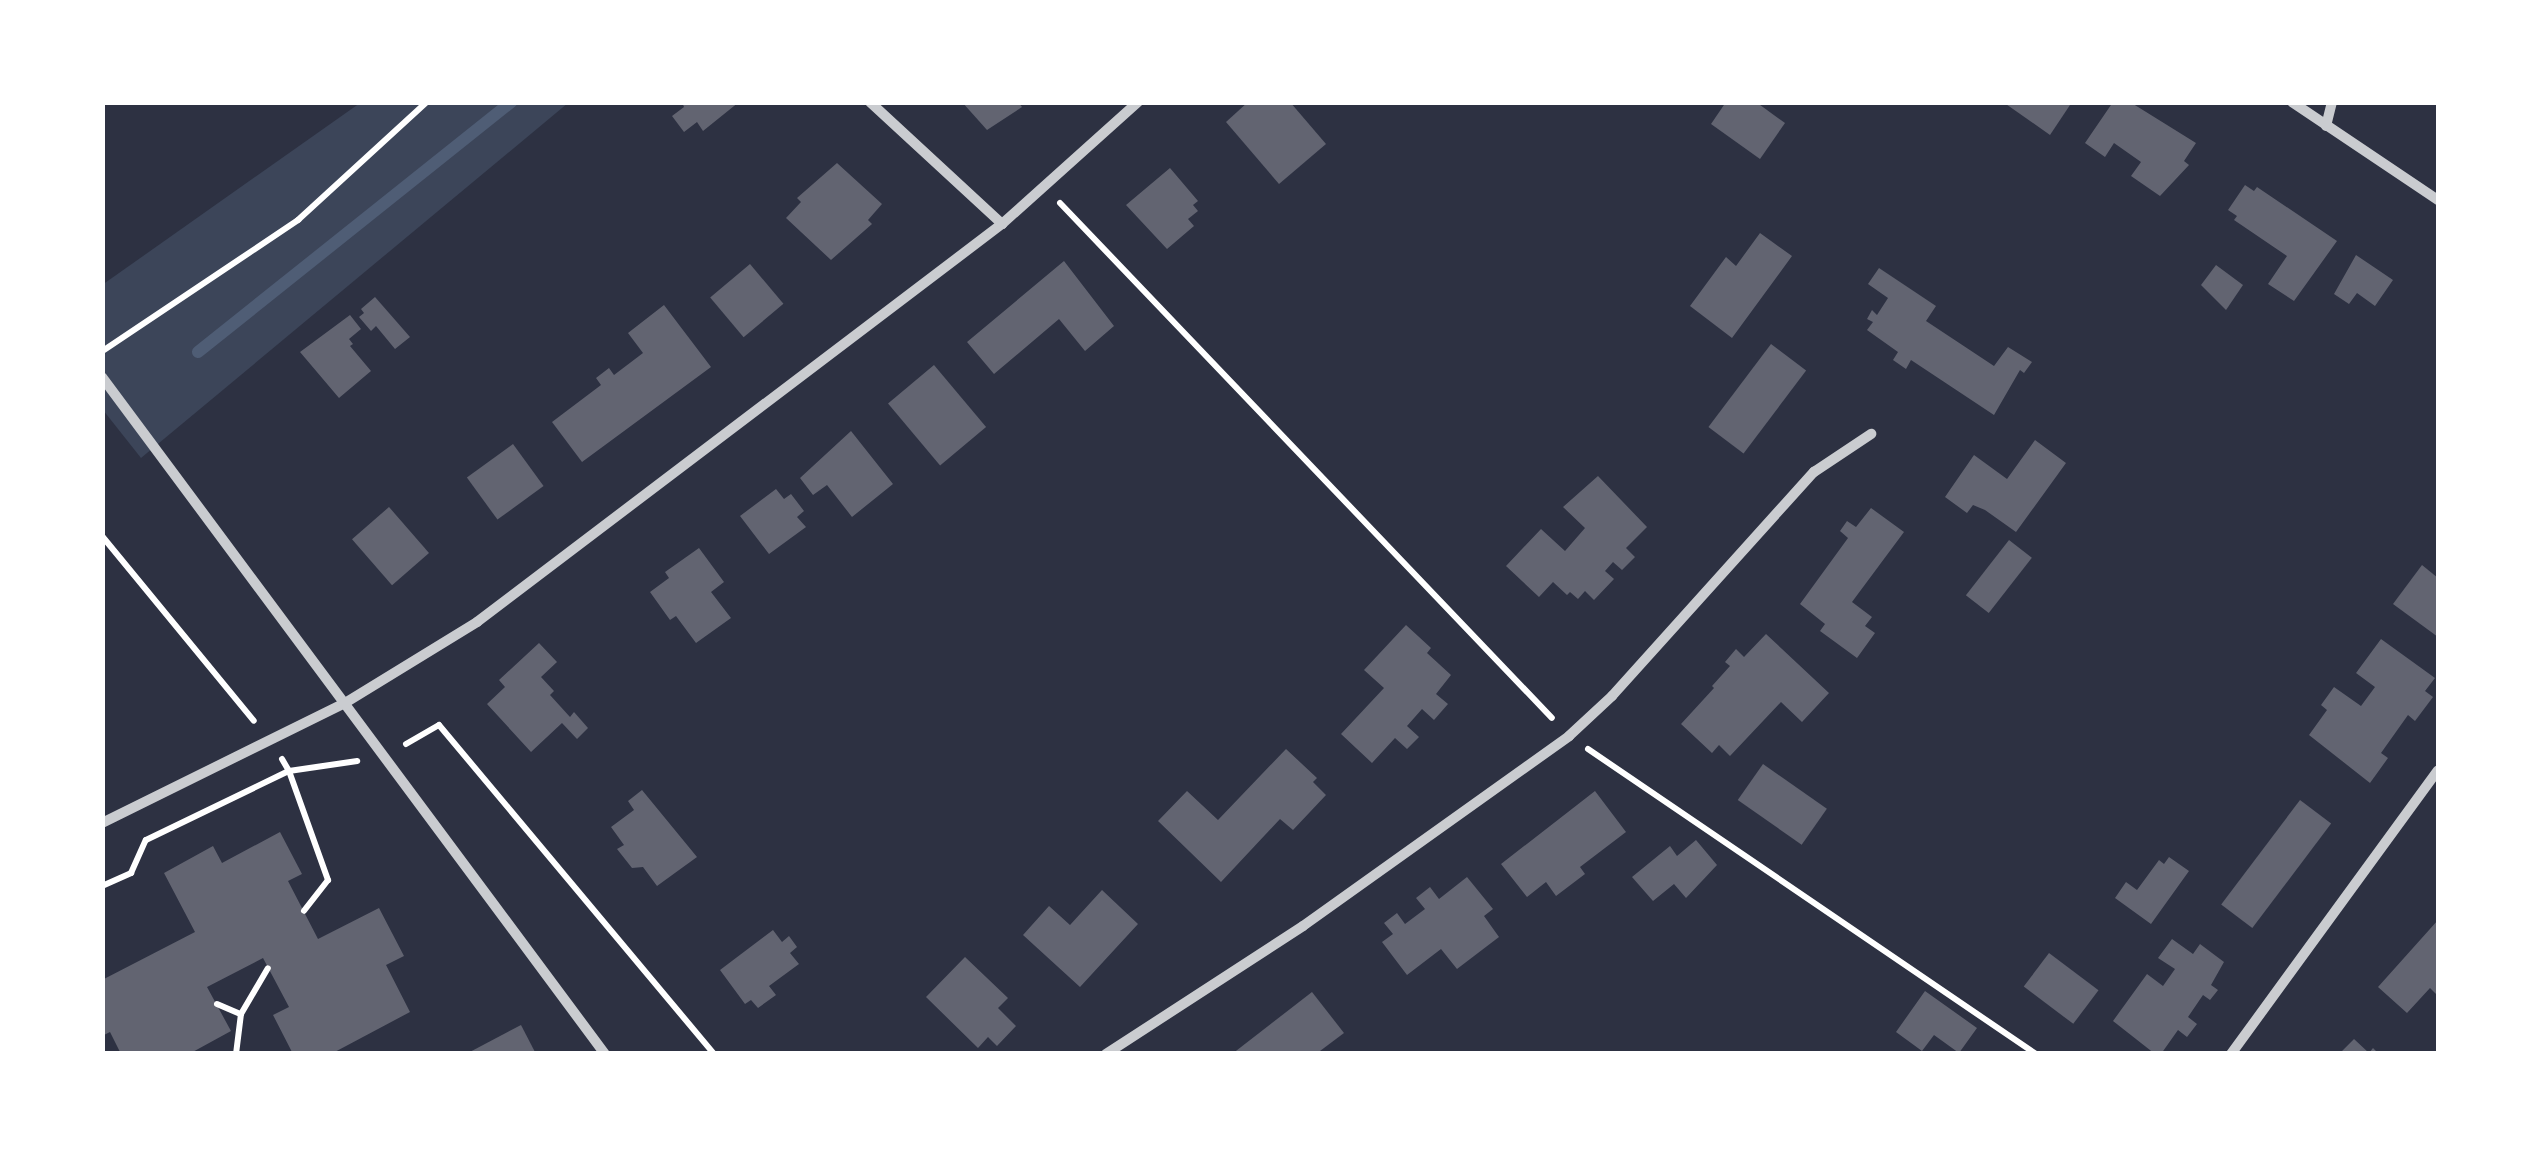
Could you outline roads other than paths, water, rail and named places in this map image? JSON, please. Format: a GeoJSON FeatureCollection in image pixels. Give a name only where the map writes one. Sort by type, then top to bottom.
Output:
{"type":"FeatureCollection","features":[{"type":"Feature","properties":{"kind":"street"},"geometry":{"type":"LineString","coordinates":[[870,102],[1002,224]]}},
{"type":"Feature","properties":{"kind":"street"},"geometry":{"type":"LineString","coordinates":[[102,823],[345,703],[477,622],[1002,224],[1138,102]]}},
{"type":"Feature","properties":{"kind":"street"},"geometry":{"type":"LineString","coordinates":[[2292,102],[2438,200]]}},
{"type":"Feature","properties":{"kind":"street"},"geometry":{"type":"LineString","coordinates":[[2326,126],[2332,102]]}},
{"type":"Feature","properties":{"kind":"street"},"geometry":{"type":"LineString","coordinates":[[102,377],[605,1054]]}},
{"type":"Feature","properties":{"kind":"street"},"geometry":{"type":"LineString","coordinates":[[1106,1054],[1304,926],[1568,736],[1612,696],[1814,472],[1871,434]]}},
{"type":"Feature","properties":{"kind":"street"},"geometry":{"type":"LineString","coordinates":[[2231,1054],[2438,770]]}},
{"type":"Feature","properties":{"kind":"waterway"},"geometry":{"type":"LineString","coordinates":[[198,352],[511,102]]}}]}
